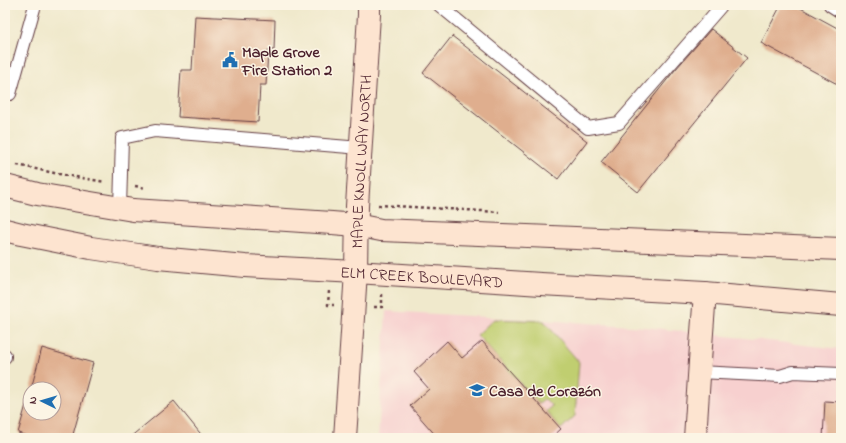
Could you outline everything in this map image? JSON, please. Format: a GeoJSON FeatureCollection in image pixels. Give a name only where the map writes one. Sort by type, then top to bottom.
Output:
{"type":"FeatureCollection","features":[{"type":"Feature","properties":{"kind":"main road","name":"MAPLE KNOLL WAY NORTH"},"geometry":{"type":"LineString","coordinates":[[345,438],[356,272],[357,216],[369,5]]}},
{"type":"Feature","properties":{"kind":"main road"},"geometry":{"type":"LineString","coordinates":[[5,186],[37,194],[120,208],[149,211],[357,216],[381,230],[841,249]]}},
{"type":"Feature","properties":{"kind":"main road","name":"ELM CREEK BOULEVARD"},"geometry":{"type":"LineString","coordinates":[[5,230],[91,248],[158,258],[245,266],[705,294],[841,305]]}},
{"type":"Feature","properties":{"kind":"main road"},"geometry":{"type":"LineString","coordinates":[[695,438],[700,346],[705,294]]}},
{"type":"Feature","properties":{"kind":"lane"},"geometry":{"type":"LineString","coordinates":[[5,92],[10,94],[35,5]]}},
{"type":"Feature","properties":{"kind":"lane"},"geometry":{"type":"LineString","coordinates":[[439,5],[588,128],[619,123],[722,5]]}},
{"type":"Feature","properties":{"kind":"lane"},"geometry":{"type":"LineString","coordinates":[[830,5],[841,12]]}},
{"type":"Feature","properties":{"kind":"lane"},"geometry":{"type":"LineString","coordinates":[[120,208],[122,138],[155,131],[361,148]]}},
{"type":"Feature","properties":{"kind":"lane"},"geometry":{"type":"LineString","coordinates":[[699,372],[780,376],[793,372],[841,374]]}},
{"type":"Feature","properties":{"kind":"path"},"geometry":{"type":"LineString","coordinates":[[13,164],[59,174],[152,189]]}},
{"type":"Feature","properties":{"kind":"path"},"geometry":{"type":"LineString","coordinates":[[357,216],[380,205],[506,212]]}},
{"type":"Feature","properties":{"kind":"shaded area"},"geometry":{"type":"Polygon","coordinates":[[[386,311],[645,327],[841,349],[841,438],[378,438],[386,311]]]}},
{"type":"Feature","properties":{"kind":"green space"},"geometry":{"type":"Polygon","coordinates":[[[494,319],[544,321],[579,362],[575,416],[561,429],[546,411],[552,406],[545,399],[539,404],[477,335],[494,319]]]}},
{"type":"Feature","properties":{"kind":"building"},"geometry":{"type":"Polygon","coordinates":[[[781,5],[795,5],[841,30],[841,86],[761,43],[781,5]]]}},
{"type":"Feature","properties":{"kind":"building","name":"Maple Grove Fire Station 2"},"geometry":{"type":"Polygon","coordinates":[[[195,16],[275,20],[274,50],[268,50],[266,85],[260,85],[258,122],[178,117],[181,70],[192,70],[195,16]]]}},
{"type":"Feature","properties":{"kind":"building"},"geometry":{"type":"Polygon","coordinates":[[[711,29],[747,58],[638,192],[601,162],[675,70],[711,29]]]}},
{"type":"Feature","properties":{"kind":"building"},"geometry":{"type":"Polygon","coordinates":[[[452,36],[587,141],[558,179],[423,73],[452,36]]]}},
{"type":"Feature","properties":{"kind":"building","name":"Casa de Corazón"},"geometry":{"type":"Polygon","coordinates":[[[447,341],[462,358],[482,341],[561,429],[551,438],[438,438],[410,406],[429,389],[414,372],[447,341]]]}},
{"type":"Feature","properties":{"kind":"building"},"geometry":{"type":"Polygon","coordinates":[[[42,348],[93,363],[72,438],[35,438],[18,433],[22,419],[22,421],[62,421],[62,381],[33,381],[42,348]]]}},
{"type":"Feature","properties":{"kind":"building"},"geometry":{"type":"Polygon","coordinates":[[[174,401],[204,438],[129,438],[174,401]]]}},
{"type":"Feature","properties":{"kind":"building"},"geometry":{"type":"Polygon","coordinates":[[[825,401],[841,402],[841,438],[823,438],[825,401]]]}},
{"type":"Feature","properties":{"kind":"place","name":"Maple Grove Fire Station 2"},"geometry":{"type":"Point","coordinates":[230,60]}},
{"type":"Feature","properties":{"kind":"place","name":"Casa de Corazón"},"geometry":{"type":"Point","coordinates":[477,390]}}]}
